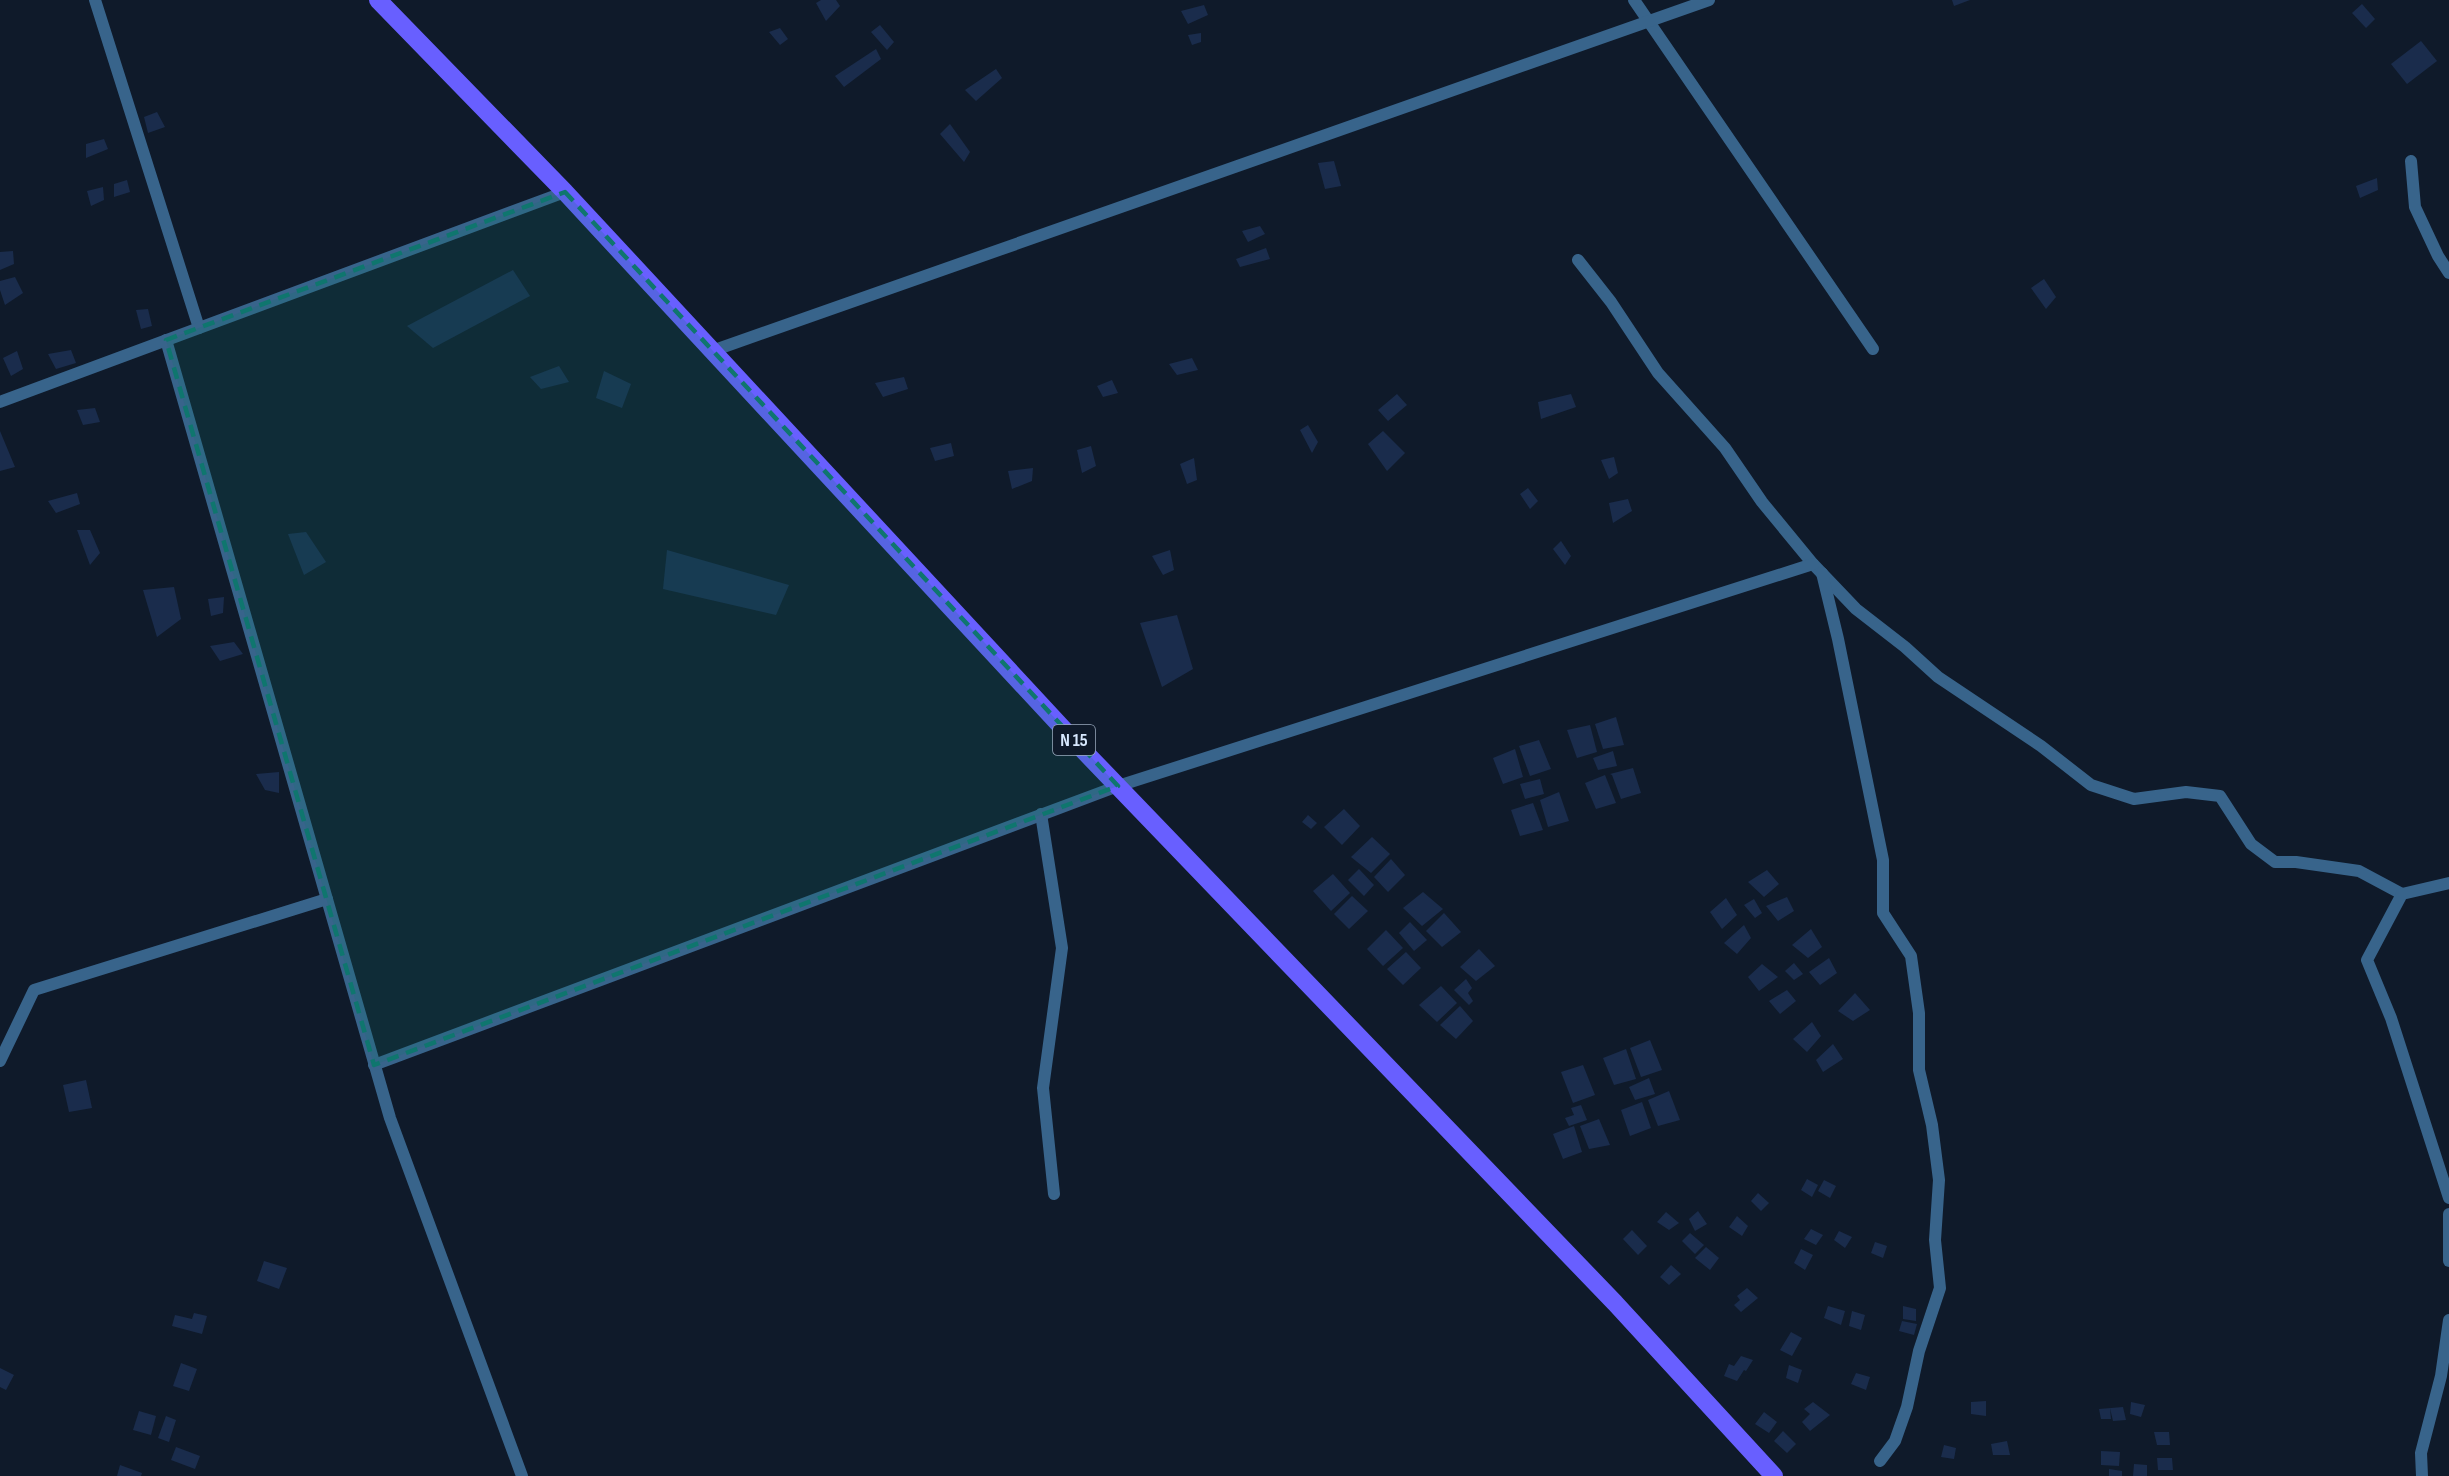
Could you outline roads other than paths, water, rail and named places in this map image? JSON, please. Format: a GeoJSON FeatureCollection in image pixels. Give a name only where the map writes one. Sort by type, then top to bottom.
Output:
{"type":"FeatureCollection","features":[{"type":"Feature","properties":{"kind":"main road","name":"N 15"},"geometry":{"type":"LineString","coordinates":[[378,0],[565,192],[1118,786],[1615,1303],[1774,1476]]}},
{"type":"Feature","properties":{"kind":"street"},"geometry":{"type":"LineString","coordinates":[[95,0],[199,328]]}},
{"type":"Feature","properties":{"kind":"street"},"geometry":{"type":"LineString","coordinates":[[1634,0],[1873,349]]}},
{"type":"Feature","properties":{"kind":"street"},"geometry":{"type":"LineString","coordinates":[[712,351],[1709,0]]}},
{"type":"Feature","properties":{"kind":"street"},"geometry":{"type":"LineString","coordinates":[[2411,161],[2415,207],[2438,256],[2449,273]]}},
{"type":"Feature","properties":{"kind":"street"},"geometry":{"type":"LineString","coordinates":[[0,402],[565,192]]}},
{"type":"Feature","properties":{"kind":"street"},"geometry":{"type":"LineString","coordinates":[[1578,260],[1611,302],[1658,373],[1725,448],[1762,502],[1817,568],[1856,609],[1905,647],[1938,677],[2041,746],[2091,785],[2134,799],[2186,792],[2220,796],[2251,844],[2275,862],[2296,862],[2359,871],[2402,894],[2449,884]]}},
{"type":"Feature","properties":{"kind":"street"},"geometry":{"type":"LineString","coordinates":[[166,340],[390,1118],[522,1476]]}},
{"type":"Feature","properties":{"kind":"street"},"geometry":{"type":"LineString","coordinates":[[374,1065],[1118,786],[1817,568]]}},
{"type":"Feature","properties":{"kind":"street"},"geometry":{"type":"LineString","coordinates":[[1817,568],[1838,639],[1883,860],[1883,913],[1911,956],[1919,1013],[1919,1070],[1932,1125],[1939,1180],[1935,1240],[1940,1288],[1919,1351],[1907,1407],[1895,1441],[1880,1461]]}},
{"type":"Feature","properties":{"kind":"street"},"geometry":{"type":"LineString","coordinates":[[1041,814],[1062,948],[1043,1088],[1054,1194]]}},
{"type":"Feature","properties":{"kind":"street"},"geometry":{"type":"LineString","coordinates":[[2402,894],[2367,960],[2391,1018],[2449,1198]]}},
{"type":"Feature","properties":{"kind":"street"},"geometry":{"type":"LineString","coordinates":[[0,1061],[34,990],[327,899]]}},
{"type":"Feature","properties":{"kind":"street"},"geometry":{"type":"LineString","coordinates":[[2449,1214],[2449,1261]]}},
{"type":"Feature","properties":{"kind":"street"},"geometry":{"type":"LineString","coordinates":[[2422,1476],[2421,1453],[2441,1376],[2449,1320]]}}]}
